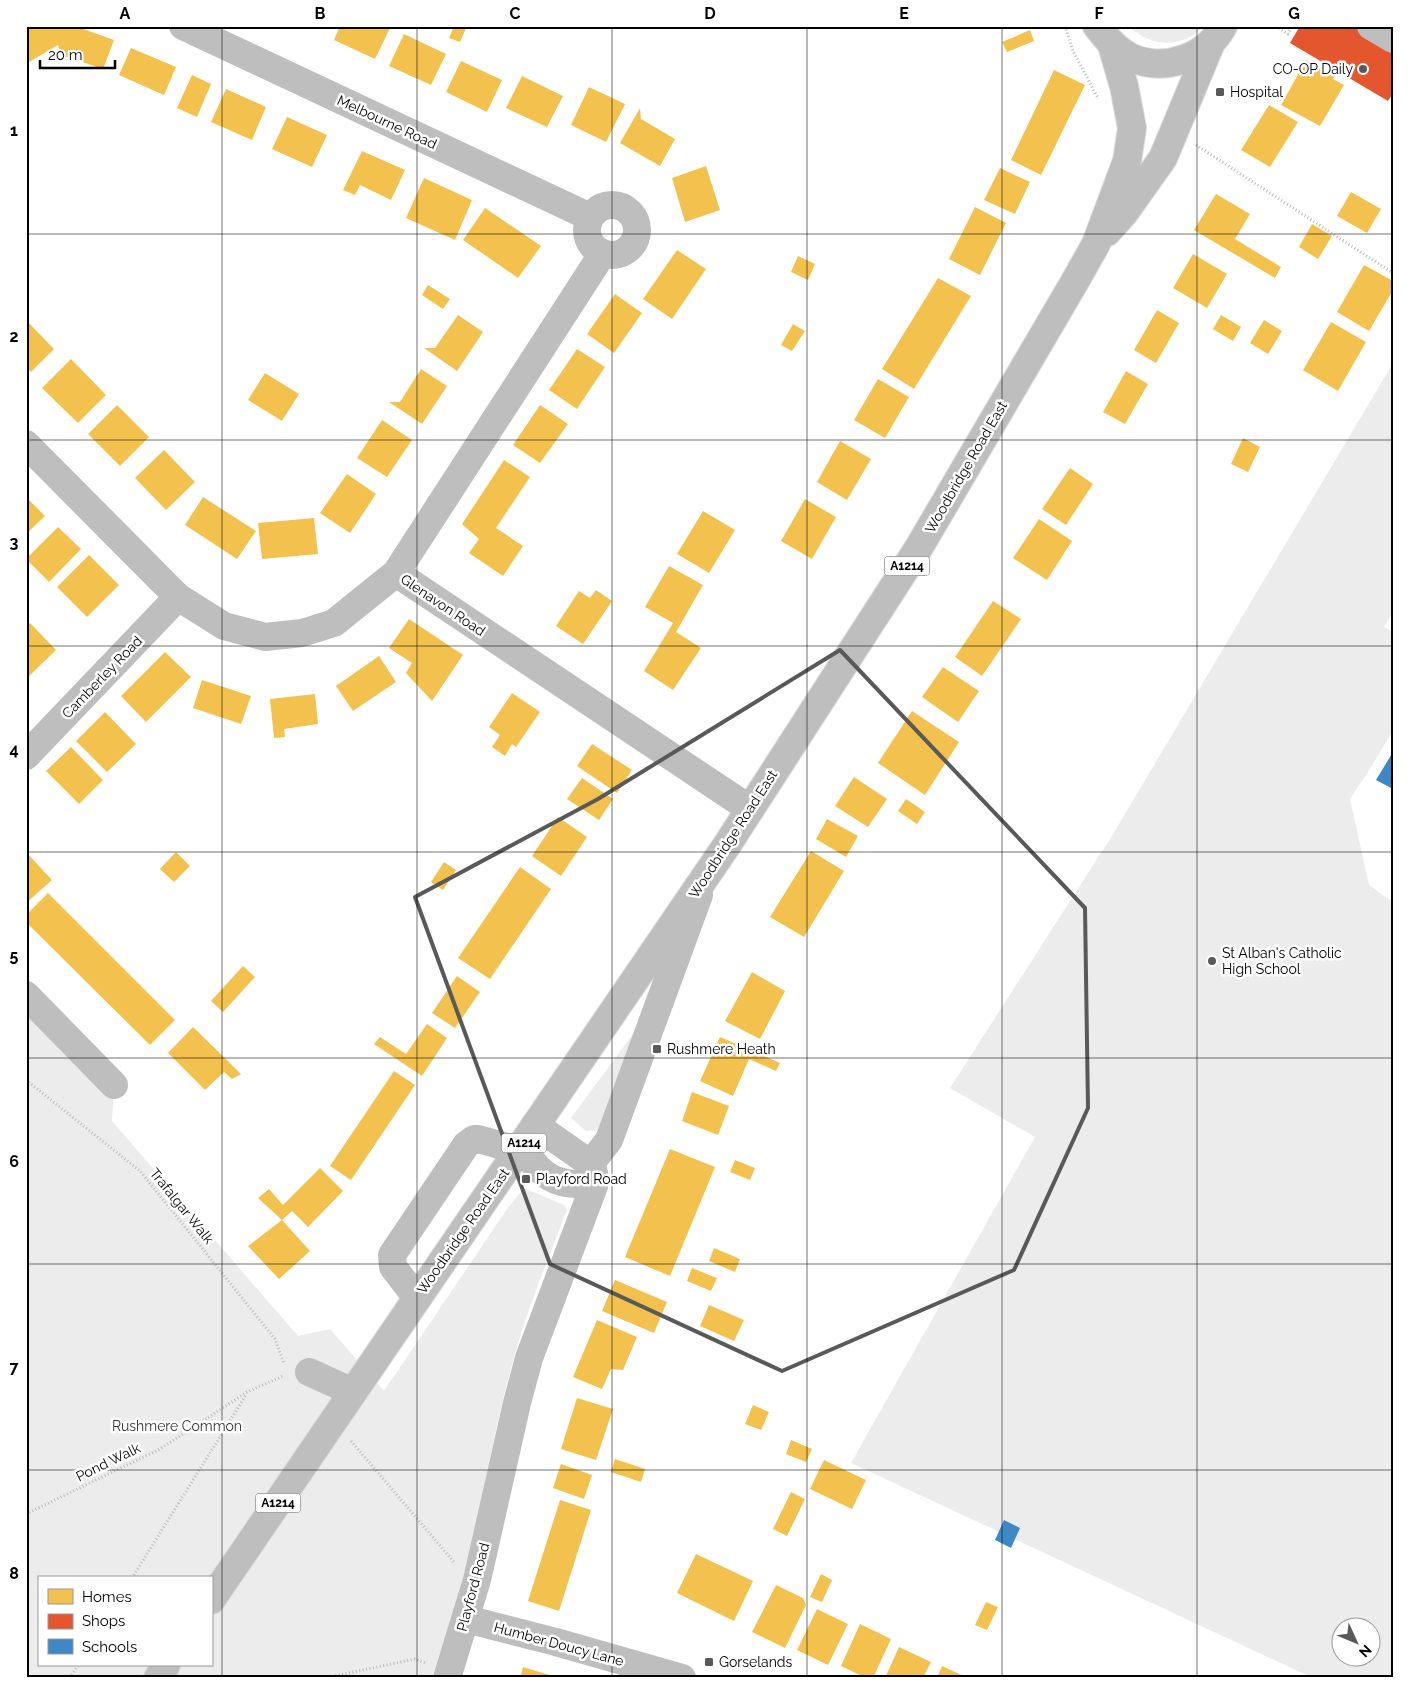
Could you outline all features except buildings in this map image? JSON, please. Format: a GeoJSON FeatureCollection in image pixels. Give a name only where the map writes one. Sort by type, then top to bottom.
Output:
{"type":"FeatureCollection","features":[{"type":"Feature","properties":{"kind":"street","name":"Melbourne Road"},"geometry":{"type":"LineString","coordinates":[[183,26],[590,217]]}},
{"type":"Feature","properties":{"kind":"street"},"geometry":{"type":"LineString","coordinates":[[1371,26],[1393,39]]}},
{"type":"Feature","properties":{"kind":"street","name":"Woodbridge Road East"},"geometry":{"type":"LineString","coordinates":[[1104,36],[1132,58],[1155,63],[1179,61],[1196,55],[1216,36]]}},
{"type":"Feature","properties":{"kind":"street","name":"Woodbridge Road East"},"geometry":{"type":"LineString","coordinates":[[348,1400],[750,809],[918,549],[1096,244],[1127,161],[1132,128],[1124,86],[1104,36]]}},
{"type":"Feature","properties":{"kind":"street","name":"Woodbridge Road East"},"geometry":{"type":"LineString","coordinates":[[1096,244],[1124,213],[1163,158],[1216,36]]}},
{"type":"Feature","properties":{"kind":"street"},"geometry":{"type":"LineString","coordinates":[[610,204],[618,205],[632,214],[636,221],[636,237],[626,250],[619,254],[603,253],[595,248],[587,234],[590,217],[596,211],[610,204]]}},
{"type":"Feature","properties":{"kind":"street"},"geometry":{"type":"LineString","coordinates":[[396,573],[603,253]]}},
{"type":"Feature","properties":{"kind":"street","name":"Glenavon Road"},"geometry":{"type":"LineString","coordinates":[[26,444],[178,597],[224,626],[266,637],[302,633],[334,623],[396,573],[750,809]]}},
{"type":"Feature","properties":{"kind":"street","name":"Camberley Road"},"geometry":{"type":"LineString","coordinates":[[26,756],[178,597]]}},
{"type":"Feature","properties":{"kind":"street","name":"Playford Road"},"geometry":{"type":"LineString","coordinates":[[448,1675],[477,1580],[529,1358],[595,1158],[609,1140],[704,879]]}},
{"type":"Feature","properties":{"kind":"street"},"geometry":{"type":"LineString","coordinates":[[26,995],[114,1085]]}},
{"type":"Feature","properties":{"kind":"street"},"geometry":{"type":"LineString","coordinates":[[417,1298],[393,1267],[392,1255],[466,1145],[474,1139],[525,1140],[591,1173]]}},
{"type":"Feature","properties":{"kind":"street"},"geometry":{"type":"LineString","coordinates":[[309,1372],[348,1400]]}},
{"type":"Feature","properties":{"kind":"street","name":"A1214"},"geometry":{"type":"LineString","coordinates":[[212,1599],[348,1400]]}},
{"type":"Feature","properties":{"kind":"street","name":"Humber Doucy Lane"},"geometry":{"type":"LineString","coordinates":[[466,1619],[556,1642],[682,1678]]}},
{"type":"Feature","properties":{"kind":"street"},"geometry":{"type":"LineString","coordinates":[[158,1678],[165,1666]]}},
{"type":"Feature","properties":{"kind":"path"},"geometry":{"type":"LineString","coordinates":[[1065,26],[1074,51],[1098,99]]}},
{"type":"Feature","properties":{"kind":"path"},"geometry":{"type":"LineString","coordinates":[[1276,26],[1288,34],[1292,26]]}},
{"type":"Feature","properties":{"kind":"path"},"geometry":{"type":"LineString","coordinates":[[1188,139],[1393,273]]}},
{"type":"Feature","properties":{"kind":"path","name":"Trafalgar Walk"},"geometry":{"type":"LineString","coordinates":[[26,1080],[140,1171],[275,1339],[286,1375],[247,1392]]}},
{"type":"Feature","properties":{"kind":"path"},"geometry":{"type":"LineString","coordinates":[[133,1576],[247,1392]]}},
{"type":"Feature","properties":{"kind":"path","name":"Pond Walk"},"geometry":{"type":"LineString","coordinates":[[26,1514],[160,1449],[247,1392]]}},
{"type":"Feature","properties":{"kind":"path"},"geometry":{"type":"LineString","coordinates":[[347,1435],[455,1563]]}},
{"type":"Feature","properties":{"kind":"path"},"geometry":{"type":"LineString","coordinates":[[325,1678],[415,1659],[448,1675]]}},
{"type":"Feature","properties":{"kind":"path"},"geometry":{"type":"LineString","coordinates":[[70,1678],[77,1666]]}},
{"type":"Feature","properties":{"kind":"highlighted area"},"geometry":{"type":"Polygon","coordinates":[[[840,650],[1085,908],[1088,1108],[1014,1270],[782,1371],[550,1264],[415,897],[598,799],[840,650]]]}},
{"type":"Feature","properties":{"kind":"green space"},"geometry":{"type":"Polygon","coordinates":[[[1128,26],[1205,26],[1196,34],[1186,39],[1166,43],[1147,39],[1128,26]]]}},
{"type":"Feature","properties":{"kind":"green space","name":"St Alban's Catholic High School"},"geometry":{"type":"Polygon","coordinates":[[[1393,363],[1393,612],[1384,627],[1393,632],[1393,731],[1350,799],[1369,885],[1393,902],[1393,1678],[1313,1678],[851,1463],[1035,1137],[950,1088],[1113,834],[1393,363]]]}},
{"type":"Feature","properties":{"kind":"green space","name":"Rushmere Common"},"geometry":{"type":"Polygon","coordinates":[[[26,995],[114,1085],[112,1121],[298,1336],[330,1329],[384,1391],[507,1209],[524,1188],[564,1205],[567,1210],[531,1304],[513,1361],[499,1415],[464,1576],[432,1678],[26,1678],[26,995]]]}},
{"type":"Feature","properties":{"kind":"green space"},"geometry":{"type":"Polygon","coordinates":[[[636,1030],[601,1124],[597,1130],[586,1131],[571,1118],[636,1030]]]}},
{"type":"Feature","properties":{"kind":"place","name":"CO-OP Daily"},"geometry":{"type":"Point","coordinates":[1363,69]}},
{"type":"Feature","properties":{"kind":"place","name":"Hospital"},"geometry":{"type":"Point","coordinates":[1220,92]}},
{"type":"Feature","properties":{"kind":"place","name":"St Alban's Catholic High School"},"geometry":{"type":"Point","coordinates":[1212,961]}},
{"type":"Feature","properties":{"kind":"place","name":"Rushmere Heath"},"geometry":{"type":"Point","coordinates":[657,1049]}},
{"type":"Feature","properties":{"kind":"place","name":"Playford Road"},"geometry":{"type":"Point","coordinates":[526,1179]}},
{"type":"Feature","properties":{"kind":"place","name":"Gorselands"},"geometry":{"type":"Point","coordinates":[709,1662]}}]}
